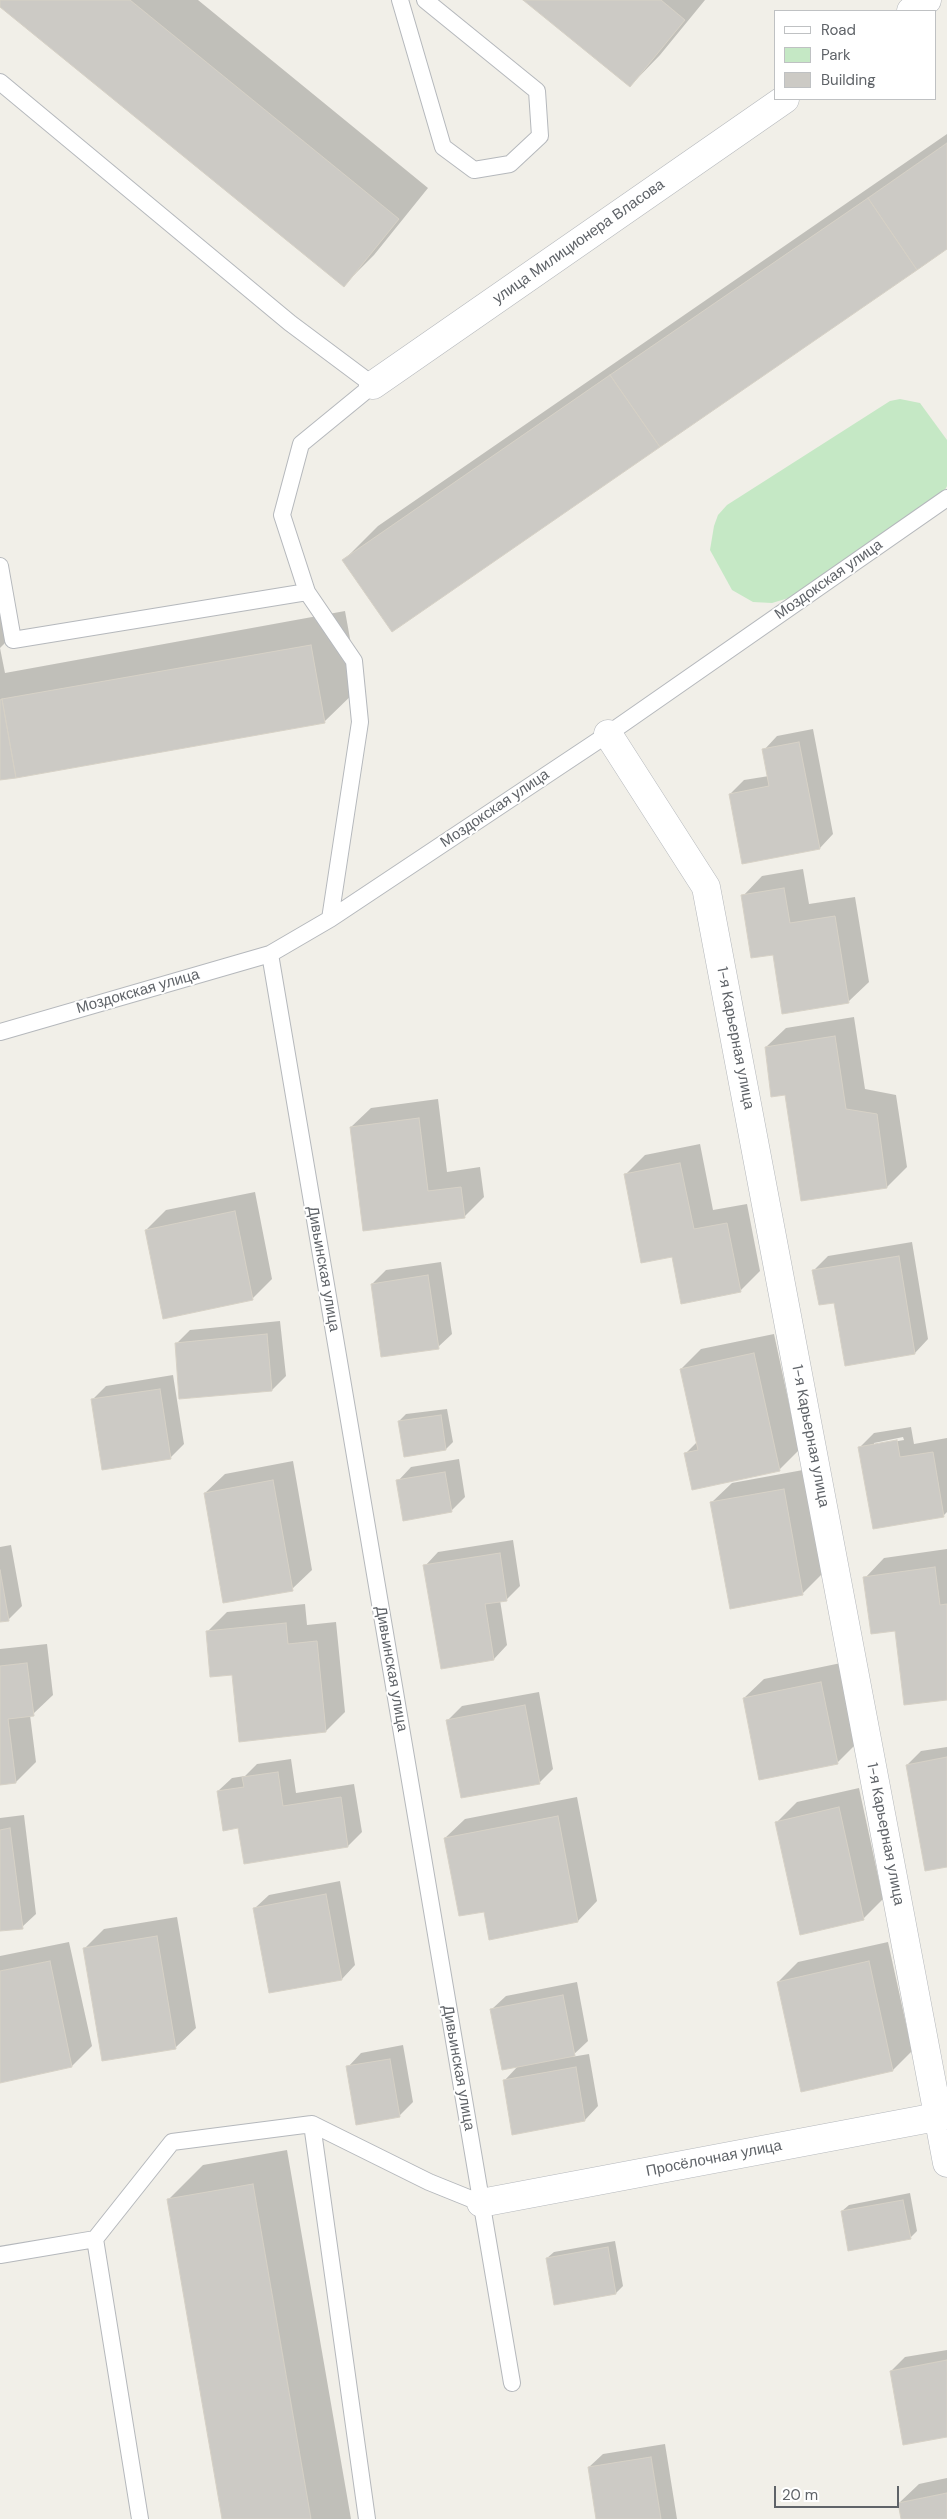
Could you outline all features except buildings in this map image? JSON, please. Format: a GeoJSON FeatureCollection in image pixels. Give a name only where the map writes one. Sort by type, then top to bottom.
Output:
{"type":"FeatureCollection","features":[{"type":"Feature","properties":{"kind":"street"},"geometry":{"type":"LineString","coordinates":[[912,10],[927,0]]}},
{"type":"Feature","properties":{"kind":"street","name":"улица Милиционера Власова"},"geometry":{"type":"LineString","coordinates":[[373,385],[784,100]]}},
{"type":"Feature","properties":{"kind":"street","name":"1-я Карьерная улица"},"geometry":{"type":"LineString","coordinates":[[608,734],[706,887],[942,2116],[947,2163]]}},
{"type":"Feature","properties":{"kind":"street","name":"Просёлочная улица"},"geometry":{"type":"LineString","coordinates":[[481,2203],[942,2116]]}},
{"type":"Feature","properties":{"kind":"lane"},"geometry":{"type":"LineString","coordinates":[[400,0],[443,147],[474,170],[510,164],[540,136],[538,91],[425,0]]}},
{"type":"Feature","properties":{"kind":"lane"},"geometry":{"type":"LineString","coordinates":[[0,82],[290,323],[373,385],[301,444],[282,515],[307,592],[354,661],[360,722],[330,919]]}},
{"type":"Feature","properties":{"kind":"lane","name":"Моздокская улица"},"geometry":{"type":"LineString","coordinates":[[0,1032],[270,954],[330,919],[608,734],[947,498]]}},
{"type":"Feature","properties":{"kind":"lane"},"geometry":{"type":"LineString","coordinates":[[0,566],[14,640],[307,592]]}},
{"type":"Feature","properties":{"kind":"lane","name":"Дивьинская улица"},"geometry":{"type":"LineString","coordinates":[[270,954],[512,2383]]}},
{"type":"Feature","properties":{"kind":"lane"},"geometry":{"type":"LineString","coordinates":[[312,2124],[367,2519]]}},
{"type":"Feature","properties":{"kind":"lane"},"geometry":{"type":"LineString","coordinates":[[0,2255],[95,2239],[172,2142],[312,2124],[429,2182],[481,2203]]}},
{"type":"Feature","properties":{"kind":"lane"},"geometry":{"type":"LineString","coordinates":[[95,2239],[140,2519]]}},
{"type":"Feature","properties":{"kind":"green space"},"geometry":{"type":"Polygon","coordinates":[[[900,399],[920,403],[947,440],[947,486],[943,494],[792,597],[772,603],[753,602],[732,590],[710,550],[718,515],[727,505],[890,401],[900,399]]]}}]}
